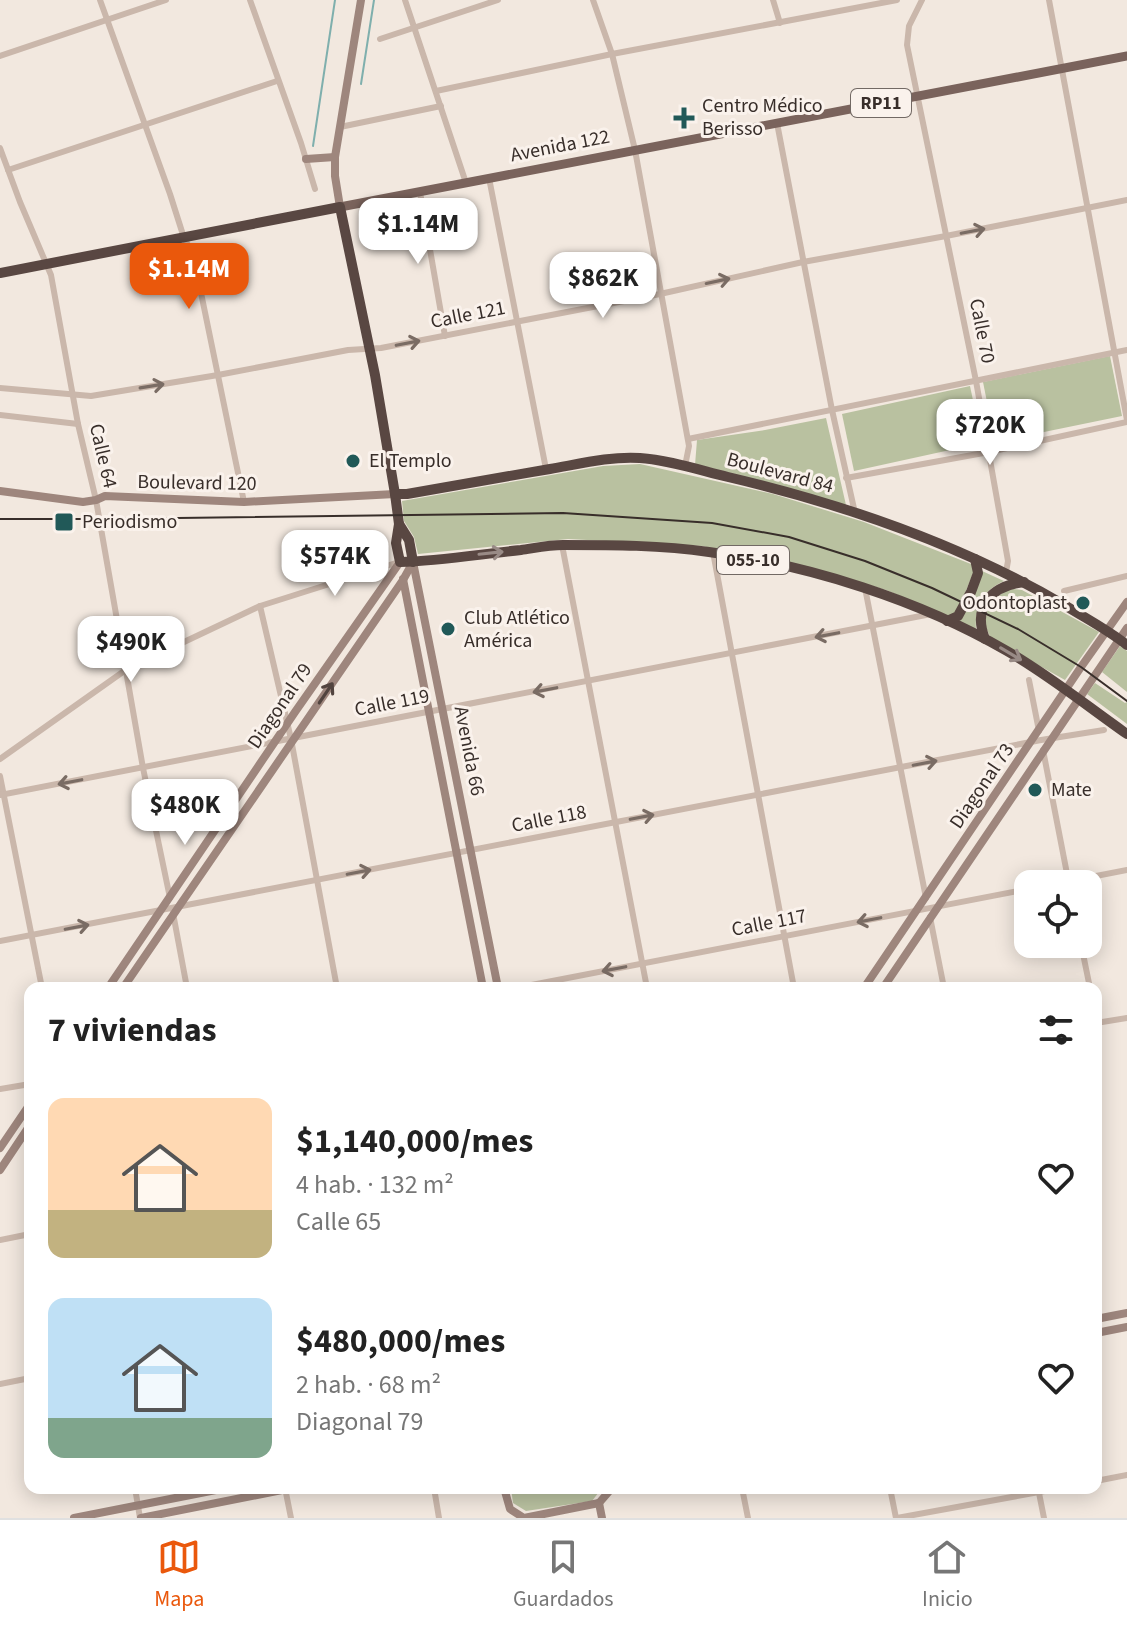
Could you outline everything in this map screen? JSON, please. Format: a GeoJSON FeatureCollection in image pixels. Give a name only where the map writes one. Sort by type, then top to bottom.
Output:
{"type":"FeatureCollection","features":[{"type":"Feature","properties":{"kind":"highway","name":"Avenida 122"},"geometry":{"type":"LineString","coordinates":[[0,273],[340,207]]}},
{"type":"Feature","properties":{"kind":"highway","name":"Avenida 66"},"geometry":{"type":"LineString","coordinates":[[340,207],[370,349],[395,494],[399,524],[396,543],[400,562]]}},
{"type":"Feature","properties":{"kind":"highway","name":"Boulevard 84"},"geometry":{"type":"LineString","coordinates":[[395,494],[621,458],[685,466],[775,488],[855,513],[975,559],[1024,582],[1123,642]]}},
{"type":"Feature","properties":{"kind":"highway","name":"Avenida 66"},"geometry":{"type":"LineString","coordinates":[[399,524],[409,540],[413,562]]}},
{"type":"Feature","properties":{"kind":"highway","name":"055-10"},"geometry":{"type":"LineString","coordinates":[[413,562],[562,545],[713,552],[787,567],[865,588],[985,639],[1080,698],[1127,734]]}},
{"type":"Feature","properties":{"kind":"highway"},"geometry":{"type":"LineString","coordinates":[[947,621],[958,616],[971,592],[978,573],[975,559]]}},
{"type":"Feature","properties":{"kind":"highway"},"geometry":{"type":"LineString","coordinates":[[400,562],[413,562]]}},
{"type":"Feature","properties":{"kind":"highway"},"geometry":{"type":"LineString","coordinates":[[985,639],[981,622],[987,601],[1001,587],[1024,582]]}},
{"type":"Feature","properties":{"kind":"main road"},"geometry":{"type":"LineString","coordinates":[[340,207],[335,157],[361,0]]}},
{"type":"Feature","properties":{"kind":"main road","name":"Avenida 122"},"geometry":{"type":"LineString","coordinates":[[340,207],[1127,56]]}},
{"type":"Feature","properties":{"kind":"main road"},"geometry":{"type":"LineString","coordinates":[[306,159],[335,157]]}},
{"type":"Feature","properties":{"kind":"main road","name":"Boulevard 120"},"geometry":{"type":"LineString","coordinates":[[0,491],[83,502],[105,496],[244,502],[395,494]]}},
{"type":"Feature","properties":{"kind":"main road","name":"Diagonal 79"},"geometry":{"type":"LineString","coordinates":[[112,982],[400,562]]}},
{"type":"Feature","properties":{"kind":"main road","name":"Avenida 66"},"geometry":{"type":"LineString","coordinates":[[400,562],[482,982]]}},
{"type":"Feature","properties":{"kind":"main road","name":"Diagonal 79"},"geometry":{"type":"LineString","coordinates":[[127,982],[413,562]]}},
{"type":"Feature","properties":{"kind":"main road","name":"Avenida 66"},"geometry":{"type":"LineString","coordinates":[[413,562],[497,982]]}},
{"type":"Feature","properties":{"kind":"main road","name":"Diagonal 73"},"geometry":{"type":"LineString","coordinates":[[868,982],[1127,602]]}},
{"type":"Feature","properties":{"kind":"main road","name":"Diagonal 73"},"geometry":{"type":"LineString","coordinates":[[887,982],[932,911],[1080,698],[1123,642],[1127,628]]}},
{"type":"Feature","properties":{"kind":"main road"},"geometry":{"type":"LineString","coordinates":[[0,1148],[24,1113]]}},
{"type":"Feature","properties":{"kind":"main road"},"geometry":{"type":"LineString","coordinates":[[0,1170],[24,1134]]}},
{"type":"Feature","properties":{"kind":"main road"},"geometry":{"type":"LineString","coordinates":[[1102,1318],[1127,1313]]}},
{"type":"Feature","properties":{"kind":"main road"},"geometry":{"type":"LineString","coordinates":[[1102,1332],[1127,1327]]}},
{"type":"Feature","properties":{"kind":"main road"},"geometry":{"type":"LineString","coordinates":[[74,1518],[195,1494]]}},
{"type":"Feature","properties":{"kind":"main road"},"geometry":{"type":"LineString","coordinates":[[141,1518],[259,1494]]}},
{"type":"Feature","properties":{"kind":"main road"},"geometry":{"type":"LineString","coordinates":[[508,1513],[524,1518],[580,1508],[599,1503],[607,1494]]}},
{"type":"Feature","properties":{"kind":"main road"},"geometry":{"type":"LineString","coordinates":[[599,1503],[602,1518]]}},
{"type":"Feature","properties":{"kind":"main road"},"geometry":{"type":"LineString","coordinates":[[580,1508],[582,1518]]}},
{"type":"Feature","properties":{"kind":"street"},"geometry":{"type":"LineString","coordinates":[[100,0],[184,238],[193,254],[244,502]]}},
{"type":"Feature","properties":{"kind":"street"},"geometry":{"type":"LineString","coordinates":[[0,56],[166,0]]}},
{"type":"Feature","properties":{"kind":"street"},"geometry":{"type":"LineString","coordinates":[[250,0],[315,189]]}},
{"type":"Feature","properties":{"kind":"street"},"geometry":{"type":"LineString","coordinates":[[405,0],[466,183]]}},
{"type":"Feature","properties":{"kind":"street"},"geometry":{"type":"LineString","coordinates":[[380,39],[498,0]]}},
{"type":"Feature","properties":{"kind":"street"},"geometry":{"type":"LineString","coordinates":[[593,0],[612,54],[635,150],[688,439],[689,453],[685,466]]}},
{"type":"Feature","properties":{"kind":"street"},"geometry":{"type":"LineString","coordinates":[[773,0],[780,23]]}},
{"type":"Feature","properties":{"kind":"street"},"geometry":{"type":"LineString","coordinates":[[436,91],[897,0]]}},
{"type":"Feature","properties":{"kind":"street","name":"Calle 70"},"geometry":{"type":"LineString","coordinates":[[922,0],[907,34],[976,381],[1008,561],[1006,572]]}},
{"type":"Feature","properties":{"kind":"street"},"geometry":{"type":"LineString","coordinates":[[846,478],[989,452],[1127,421],[1049,0]]}},
{"type":"Feature","properties":{"kind":"street"},"geometry":{"type":"LineString","coordinates":[[8,170],[277,81]]}},
{"type":"Feature","properties":{"kind":"street"},"geometry":{"type":"LineString","coordinates":[[340,127],[441,106]]}},
{"type":"Feature","properties":{"kind":"street"},"geometry":{"type":"LineString","coordinates":[[777,123],[855,513]]}},
{"type":"Feature","properties":{"kind":"street","name":"Calle 64"},"geometry":{"type":"LineString","coordinates":[[0,148],[51,275],[78,424],[96,500],[143,768],[175,910],[186,982]]}},
{"type":"Feature","properties":{"kind":"street"},"geometry":{"type":"LineString","coordinates":[[489,178],[546,469]]}},
{"type":"Feature","properties":{"kind":"street"},"geometry":{"type":"LineString","coordinates":[[420,192],[445,336]]}},
{"type":"Feature","properties":{"kind":"street","name":"Calle 121"},"geometry":{"type":"LineString","coordinates":[[0,388],[91,396],[218,375],[348,350],[445,336],[803,262],[1127,200]]}},
{"type":"Feature","properties":{"kind":"street"},"geometry":{"type":"LineString","coordinates":[[688,439],[1127,350]]}},
{"type":"Feature","properties":{"kind":"street"},"geometry":{"type":"LineString","coordinates":[[0,415],[78,424]]}},
{"type":"Feature","properties":{"kind":"street"},"geometry":{"type":"LineString","coordinates":[[562,545],[646,982]]}},
{"type":"Feature","properties":{"kind":"street"},"geometry":{"type":"LineString","coordinates":[[713,552],[793,982]]}},
{"type":"Feature","properties":{"kind":"street"},"geometry":{"type":"LineString","coordinates":[[0,759],[127,669],[260,606],[400,562]]}},
{"type":"Feature","properties":{"kind":"street"},"geometry":{"type":"LineString","coordinates":[[1064,591],[1127,576]]}},
{"type":"Feature","properties":{"kind":"street"},"geometry":{"type":"LineString","coordinates":[[865,588],[926,896],[932,911],[943,982]]}},
{"type":"Feature","properties":{"kind":"street"},"geometry":{"type":"LineString","coordinates":[[260,606],[293,740],[336,982]]}},
{"type":"Feature","properties":{"kind":"street","name":"Calle 119"},"geometry":{"type":"LineString","coordinates":[[2,795],[931,614]]}},
{"type":"Feature","properties":{"kind":"street"},"geometry":{"type":"LineString","coordinates":[[1029,680],[1037,738],[1043,752],[1066,870]]}},
{"type":"Feature","properties":{"kind":"street","name":"Calle 118"},"geometry":{"type":"LineString","coordinates":[[0,941],[175,910],[900,768],[1037,738],[1104,730]]}},
{"type":"Feature","properties":{"kind":"street"},"geometry":{"type":"LineString","coordinates":[[0,776],[41,982]]}},
{"type":"Feature","properties":{"kind":"street"},"geometry":{"type":"LineString","coordinates":[[1102,876],[1127,870]]}},
{"type":"Feature","properties":{"kind":"street","name":"Calle 117"},"geometry":{"type":"LineString","coordinates":[[548,982],[916,911],[932,911],[1014,892]]}},
{"type":"Feature","properties":{"kind":"street"},"geometry":{"type":"LineString","coordinates":[[1084,958],[1089,982]]}},
{"type":"Feature","properties":{"kind":"street"},"geometry":{"type":"LineString","coordinates":[[1102,1021],[1127,1018]]}},
{"type":"Feature","properties":{"kind":"street"},"geometry":{"type":"LineString","coordinates":[[0,1089],[24,1085]]}},
{"type":"Feature","properties":{"kind":"street"},"geometry":{"type":"LineString","coordinates":[[0,1240],[24,1235]]}},
{"type":"Feature","properties":{"kind":"street"},"geometry":{"type":"LineString","coordinates":[[0,1384],[24,1379]]}},
{"type":"Feature","properties":{"kind":"street"},"geometry":{"type":"LineString","coordinates":[[1102,1480],[1127,1475]]}},
{"type":"Feature","properties":{"kind":"street"},"geometry":{"type":"LineString","coordinates":[[136,1494],[141,1518]]}},
{"type":"Feature","properties":{"kind":"street"},"geometry":{"type":"LineString","coordinates":[[289,1494],[291,1518]]}},
{"type":"Feature","properties":{"kind":"street"},"geometry":{"type":"LineString","coordinates":[[435,1494],[439,1518]]}},
{"type":"Feature","properties":{"kind":"street"},"geometry":{"type":"LineString","coordinates":[[743,1494],[748,1518]]}},
{"type":"Feature","properties":{"kind":"street"},"geometry":{"type":"LineString","coordinates":[[891,1494],[897,1518],[1019,1494]]}},
{"type":"Feature","properties":{"kind":"street"},"geometry":{"type":"LineString","coordinates":[[1040,1494],[1044,1518]]}},
{"type":"Feature","properties":{"kind":"green space"},"geometry":{"type":"Polygon","coordinates":[[[1110,356],[1122,416],[995,442],[983,382],[1110,356]]]}},
{"type":"Feature","properties":{"kind":"green space"},"geometry":{"type":"Polygon","coordinates":[[[970,386],[982,443],[854,471],[842,414],[970,386]]]}},
{"type":"Feature","properties":{"kind":"green space"},"geometry":{"type":"Polygon","coordinates":[[[826,418],[846,505],[695,465],[697,440],[826,418]]]}},
{"type":"Feature","properties":{"kind":"green space"},"geometry":{"type":"Polygon","coordinates":[[[640,464],[773,494],[864,522],[975,568],[958,611],[949,616],[886,590],[830,573],[702,546],[568,539],[418,554],[414,537],[404,521],[402,501],[603,466],[640,464]]]}},
{"type":"Feature","properties":{"kind":"green space"},"geometry":{"type":"Polygon","coordinates":[[[982,571],[1004,581],[981,600],[976,630],[959,621],[982,571]]]}},
{"type":"Feature","properties":{"kind":"green space"},"geometry":{"type":"Polygon","coordinates":[[[1013,589],[1022,590],[1099,632],[1065,680],[991,639],[985,625],[987,610],[991,602],[1013,589]]]}},
{"type":"Feature","properties":{"kind":"green space"},"geometry":{"type":"Polygon","coordinates":[[[1120,646],[1127,651],[1127,692],[1102,672],[1120,646]]]}},
{"type":"Feature","properties":{"kind":"green space"},"geometry":{"type":"Polygon","coordinates":[[[1095,683],[1127,702],[1127,724],[1087,694],[1095,683]]]}},
{"type":"Feature","properties":{"kind":"green space"},"geometry":{"type":"Polygon","coordinates":[[[512,1494],[597,1494],[592,1501],[526,1511],[513,1503],[512,1494]]]}},
{"type":"Feature","properties":{"kind":"waterway"},"geometry":{"type":"LineString","coordinates":[[313,146],[335,0]]}},
{"type":"Feature","properties":{"kind":"waterway"},"geometry":{"type":"LineString","coordinates":[[361,84],[374,0]]}},
{"type":"Feature","properties":{"kind":"tram line"},"geometry":{"type":"LineString","coordinates":[[0,519],[563,513],[712,523],[789,537],[865,561],[932,588],[1018,629],[1081,667],[1127,701]]}},
{"type":"Feature","properties":{"kind":"place","name":"Centro Médico Berisso"},"geometry":{"type":"Point","coordinates":[684,118]}},
{"type":"Feature","properties":{"kind":"place","name":"El Templo"},"geometry":{"type":"Point","coordinates":[353,461]}},
{"type":"Feature","properties":{"kind":"place","name":"Periodismo"},"geometry":{"type":"Point","coordinates":[64,522]}},
{"type":"Feature","properties":{"kind":"place","name":"Odontoplast"},"geometry":{"type":"Point","coordinates":[1083,603]}},
{"type":"Feature","properties":{"kind":"place","name":"Club Atlético América"},"geometry":{"type":"Point","coordinates":[448,629]}},
{"type":"Feature","properties":{"kind":"place","name":"Mate"},"geometry":{"type":"Point","coordinates":[1035,790]}}]}
